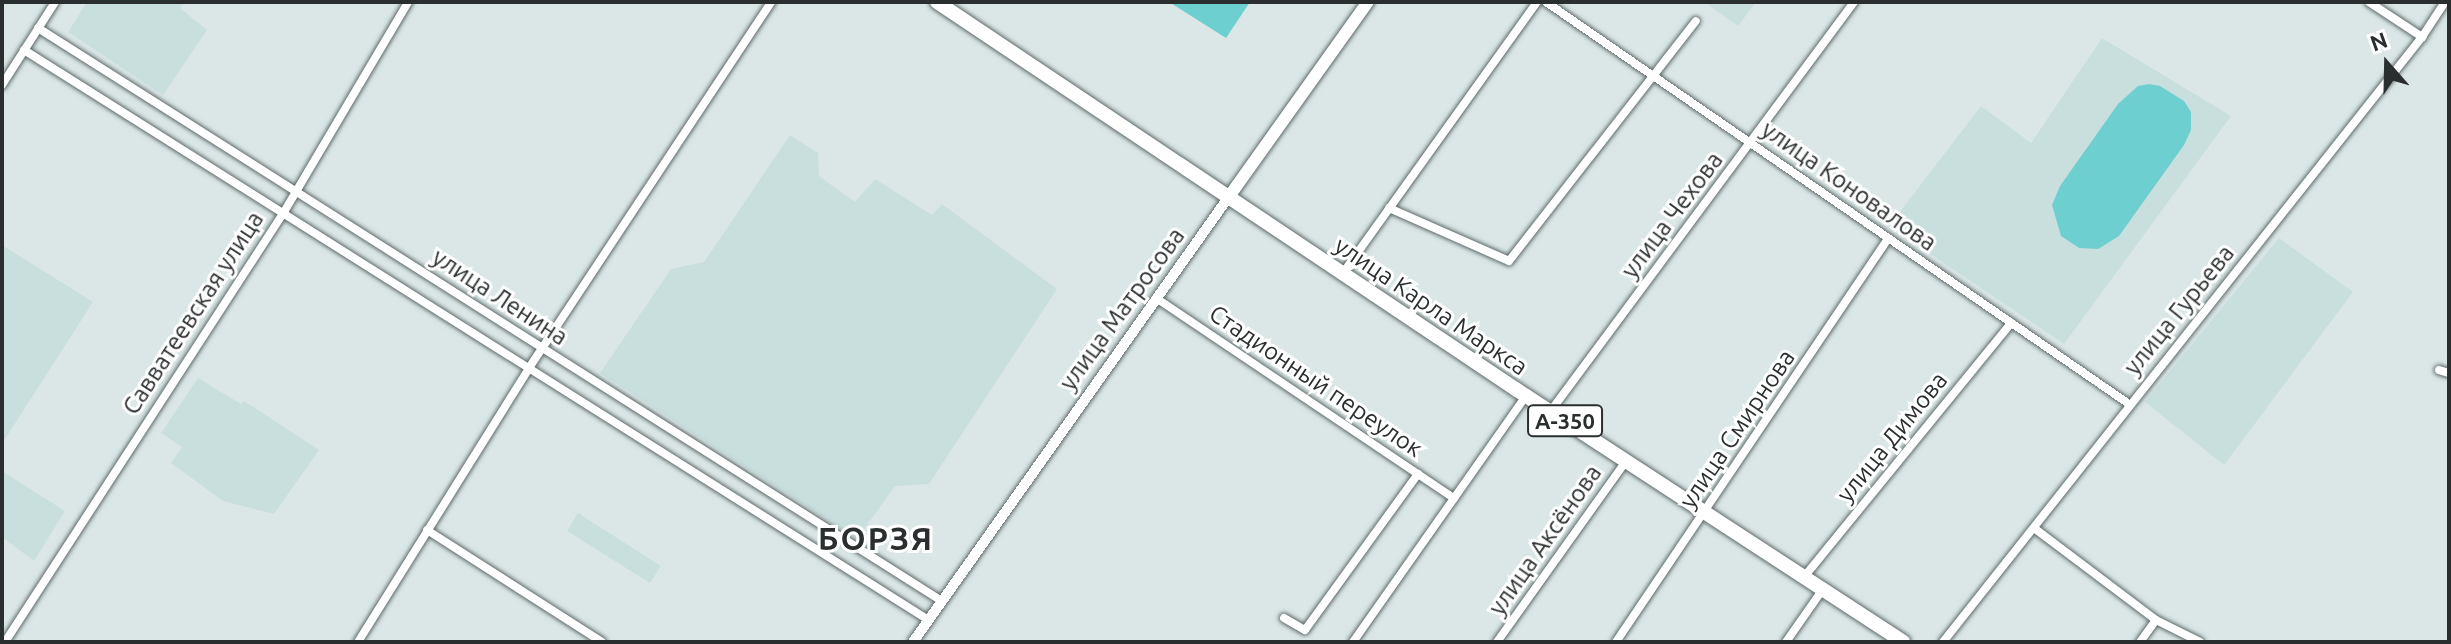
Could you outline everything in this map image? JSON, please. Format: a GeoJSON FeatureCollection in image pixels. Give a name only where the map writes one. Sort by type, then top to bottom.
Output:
{"type":"FeatureCollection","features":[{"type":"Feature","properties":{"kind":"highway","name":"улица Карла Маркса"},"geometry":{"type":"LineString","coordinates":[[937,2],[1550,412],[1903,642]]}},
{"type":"Feature","properties":{"kind":"main road","name":"улица Матросова"},"geometry":{"type":"LineString","coordinates":[[1228,198],[1368,2]]}},
{"type":"Feature","properties":{"kind":"street"},"geometry":{"type":"LineString","coordinates":[[2,85],[55,2]]}},
{"type":"Feature","properties":{"kind":"street","name":"Савватеевская улица"},"geometry":{"type":"LineString","coordinates":[[5,642],[284,212],[408,2]]}},
{"type":"Feature","properties":{"kind":"street"},"geometry":{"type":"LineString","coordinates":[[358,642],[529,368],[771,2]]}},
{"type":"Feature","properties":{"kind":"street"},"geometry":{"type":"LineString","coordinates":[[1343,273],[1537,2]]}},
{"type":"Feature","properties":{"kind":"street","name":"улица Коновалова"},"geometry":{"type":"LineString","coordinates":[[1546,2],[2129,404]]}},
{"type":"Feature","properties":{"kind":"street","name":"улица Чехова"},"geometry":{"type":"LineString","coordinates":[[1550,412],[1854,2]]}},
{"type":"Feature","properties":{"kind":"street"},"geometry":{"type":"LineString","coordinates":[[2369,2],[2422,37]]}},
{"type":"Feature","properties":{"kind":"street","name":"улица Гурьева"},"geometry":{"type":"LineString","coordinates":[[1943,642],[2422,37],[2445,2]]}},
{"type":"Feature","properties":{"kind":"street"},"geometry":{"type":"LineString","coordinates":[[1389,208],[1509,261],[1696,21]]}},
{"type":"Feature","properties":{"kind":"street","name":"улица Ленина"},"geometry":{"type":"LineString","coordinates":[[38,28],[297,189],[940,600]]}},
{"type":"Feature","properties":{"kind":"street","name":"улица Ленина"},"geometry":{"type":"LineString","coordinates":[[24,50],[927,619]]}},
{"type":"Feature","properties":{"kind":"street","name":"улица Матросова"},"geometry":{"type":"LineString","coordinates":[[913,642],[1228,198]]}},
{"type":"Feature","properties":{"kind":"street","name":"улица Смирнова"},"geometry":{"type":"LineString","coordinates":[[1616,642],[1888,238]]}},
{"type":"Feature","properties":{"kind":"street","name":"Стадионный переулок"},"geometry":{"type":"LineString","coordinates":[[1156,298],[1454,498]]}},
{"type":"Feature","properties":{"kind":"street","name":"улица Димова"},"geometry":{"type":"LineString","coordinates":[[1804,577],[2011,323]]}},
{"type":"Feature","properties":{"kind":"street"},"geometry":{"type":"LineString","coordinates":[[2439,370],[2449,373]]}},
{"type":"Feature","properties":{"kind":"street"},"geometry":{"type":"LineString","coordinates":[[1353,642],[1526,396]]}},
{"type":"Feature","properties":{"kind":"street","name":"улица Аксёнова"},"geometry":{"type":"LineString","coordinates":[[1497,642],[1626,461]]}},
{"type":"Feature","properties":{"kind":"street"},"geometry":{"type":"LineString","coordinates":[[1284,618],[1305,630],[1418,474]]}},
{"type":"Feature","properties":{"kind":"street"},"geometry":{"type":"LineString","coordinates":[[2034,528],[2156,620],[2200,642]]}},
{"type":"Feature","properties":{"kind":"street"},"geometry":{"type":"LineString","coordinates":[[427,530],[602,642]]}},
{"type":"Feature","properties":{"kind":"street"},"geometry":{"type":"LineString","coordinates":[[1786,642],[1823,589]]}},
{"type":"Feature","properties":{"kind":"street"},"geometry":{"type":"LineString","coordinates":[[2140,642],[2156,620]]}},
{"type":"Feature","properties":{"kind":"shaded area"},"geometry":{"type":"Polygon","coordinates":[[[87,2],[184,2],[180,8],[207,30],[163,95],[68,32],[87,2]]]}},
{"type":"Feature","properties":{"kind":"shaded area"},"geometry":{"type":"Polygon","coordinates":[[[1169,2],[1250,2],[1226,38],[1169,2]]]}},
{"type":"Feature","properties":{"kind":"shaded area"},"geometry":{"type":"Polygon","coordinates":[[[1704,2],[1756,2],[1738,26],[1704,2]]]}},
{"type":"Feature","properties":{"kind":"shaded area"},"geometry":{"type":"Polygon","coordinates":[[[2102,38],[2231,116],[2064,344],[1889,226],[1981,106],[2031,143],[2102,38]]]}},
{"type":"Feature","properties":{"kind":"shaded area"},"geometry":{"type":"Polygon","coordinates":[[[2138,86],[2160,86],[2184,101],[2191,112],[2191,130],[2184,145],[2119,236],[2098,249],[2079,248],[2061,236],[2052,205],[2060,186],[2118,104],[2138,86]]]}},
{"type":"Feature","properties":{"kind":"shaded area"},"geometry":{"type":"Polygon","coordinates":[[[790,135],[818,153],[819,176],[855,202],[875,179],[932,215],[942,204],[1057,289],[929,484],[895,486],[857,539],[600,373],[671,269],[704,262],[790,135]]]}},
{"type":"Feature","properties":{"kind":"shaded area"},"geometry":{"type":"Polygon","coordinates":[[[2279,238],[2353,292],[2224,465],[2145,402],[2279,238]]]}},
{"type":"Feature","properties":{"kind":"shaded area"},"geometry":{"type":"Polygon","coordinates":[[[2,245],[93,302],[5,439],[2,437],[2,245]]]}},
{"type":"Feature","properties":{"kind":"shaded area"},"geometry":{"type":"Polygon","coordinates":[[[198,378],[241,404],[244,401],[319,450],[274,514],[223,501],[171,463],[182,447],[161,433],[198,378]]]}},
{"type":"Feature","properties":{"kind":"shaded area"},"geometry":{"type":"Polygon","coordinates":[[[2,471],[65,511],[34,561],[2,537],[2,471]]]}},
{"type":"Feature","properties":{"kind":"shaded area"},"geometry":{"type":"Polygon","coordinates":[[[578,513],[661,566],[650,583],[567,531],[578,513]]]}},
{"type":"Feature","properties":{"kind":"district","name":"БОРЗЯ"},"geometry":{"type":"Point","coordinates":[876,538]}}]}
